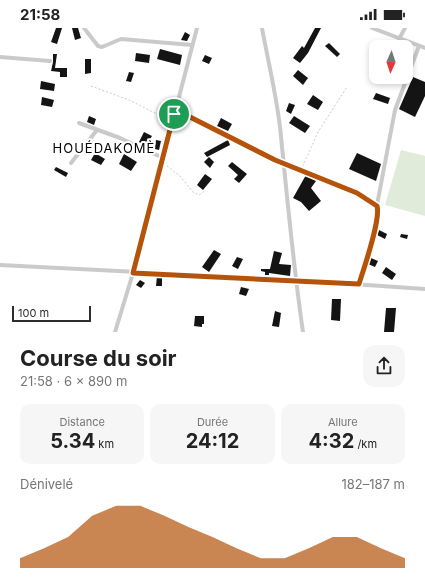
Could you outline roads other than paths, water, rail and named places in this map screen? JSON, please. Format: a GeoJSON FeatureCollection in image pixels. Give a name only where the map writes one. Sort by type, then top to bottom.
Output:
{"type":"FeatureCollection","features":[{"type":"Feature","properties":{"kind":"street"},"geometry":{"type":"LineString","coordinates":[[84,28],[98,46],[102,47],[121,39],[192,45]]}},
{"type":"Feature","properties":{"kind":"street"},"geometry":{"type":"LineString","coordinates":[[115,332],[133,273],[197,28]]}},
{"type":"Feature","properties":{"kind":"street"},"geometry":{"type":"LineString","coordinates":[[262,28],[274,82],[295,280],[303,332]]}},
{"type":"Feature","properties":{"kind":"street"},"geometry":{"type":"LineString","coordinates":[[372,28],[425,48]]}},
{"type":"Feature","properties":{"kind":"street"},"geometry":{"type":"LineString","coordinates":[[399,39],[405,28]]}},
{"type":"Feature","properties":{"kind":"street"},"geometry":{"type":"LineString","coordinates":[[359,284],[378,215],[377,206],[395,110],[419,46]]}},
{"type":"Feature","properties":{"kind":"street"},"geometry":{"type":"LineString","coordinates":[[0,57],[50,61]]}},
{"type":"Feature","properties":{"kind":"street"},"geometry":{"type":"LineString","coordinates":[[79,123],[120,138],[163,158]]}},
{"type":"Feature","properties":{"kind":"street"},"geometry":{"type":"LineString","coordinates":[[70,163],[97,130]]}},
{"type":"Feature","properties":{"kind":"street"},"geometry":{"type":"LineString","coordinates":[[357,193],[377,206]]}},
{"type":"Feature","properties":{"kind":"street"},"geometry":{"type":"LineString","coordinates":[[0,265],[133,273],[295,280],[425,289]]}},
{"type":"Feature","properties":{"kind":"district","name":"HOUÉDAKOMÈ"},"geometry":{"type":"Point","coordinates":[104,148]}}]}
